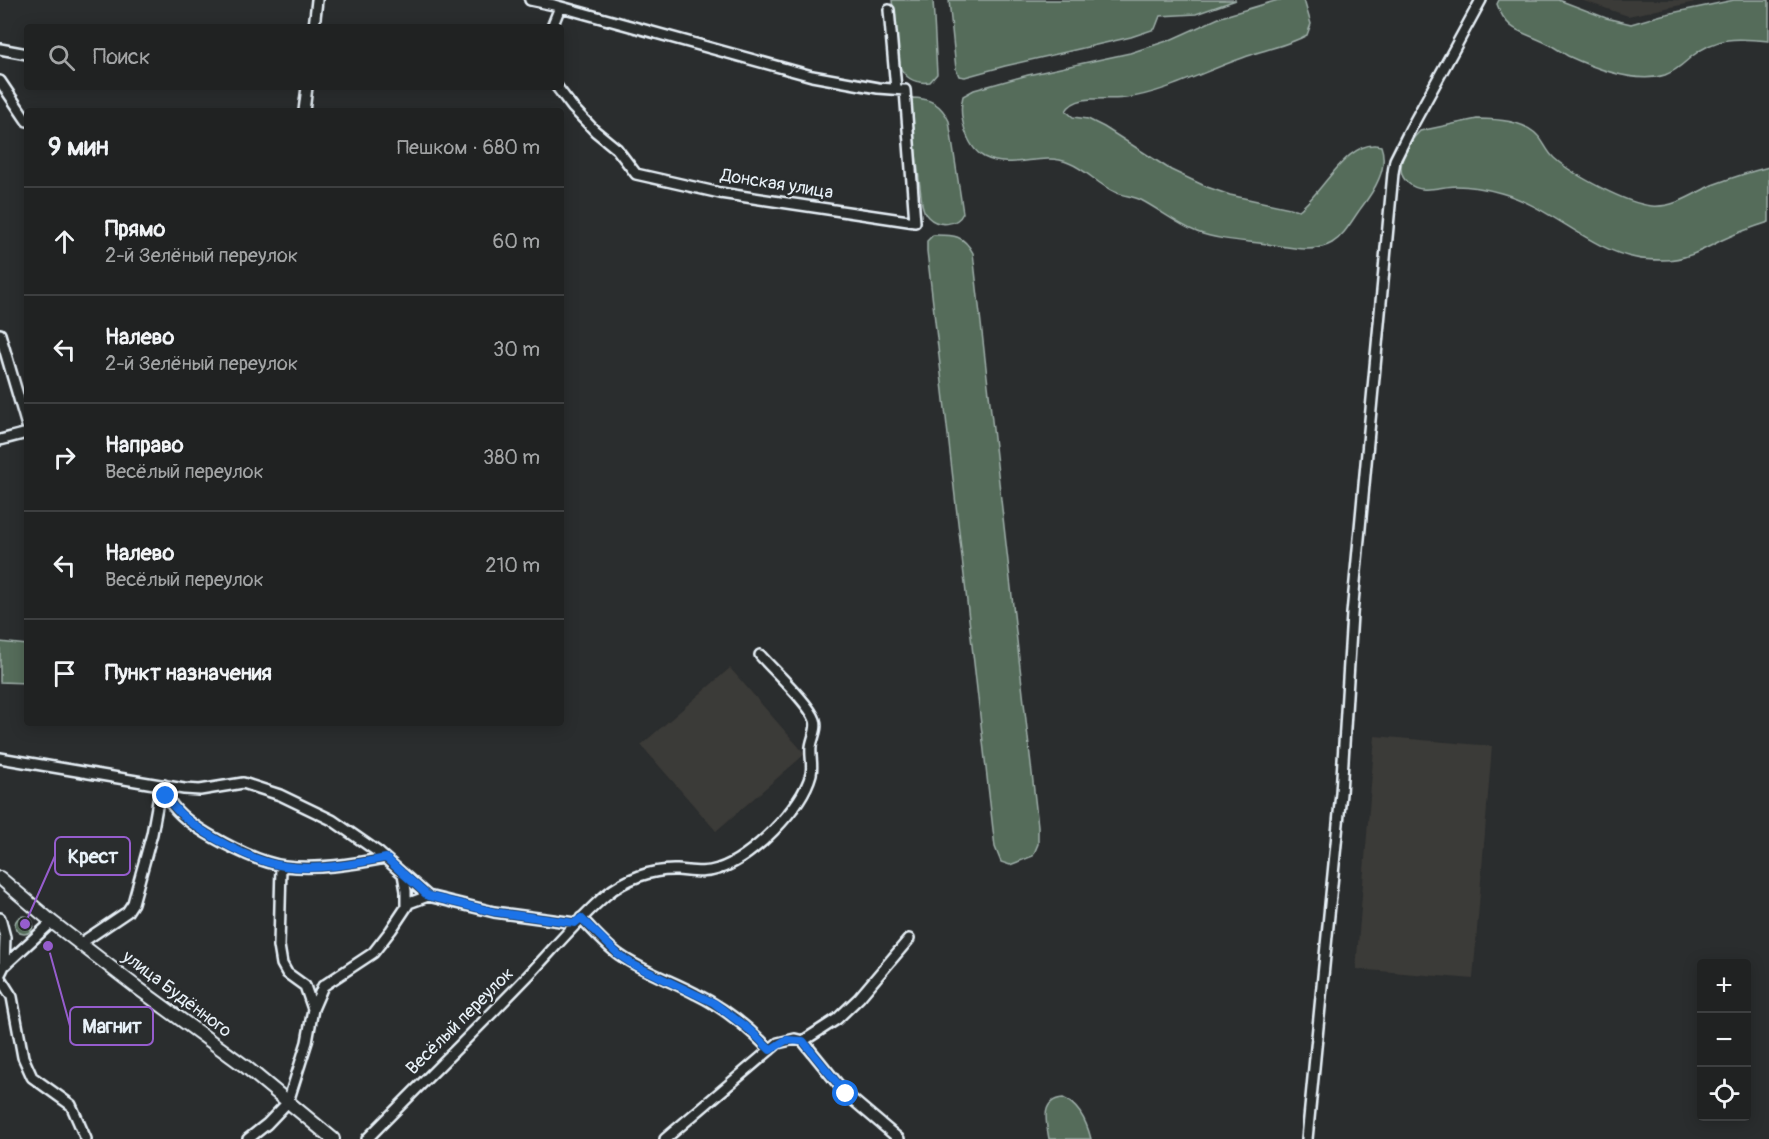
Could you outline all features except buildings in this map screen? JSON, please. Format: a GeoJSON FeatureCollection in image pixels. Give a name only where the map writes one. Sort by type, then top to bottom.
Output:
{"type":"FeatureCollection","features":[{"type":"Feature","properties":{"kind":"main road","name":"улица Будённого"},"geometry":{"type":"LineString","coordinates":[[0,878],[52,922],[139,989],[246,1067],[333,1139]]}},
{"type":"Feature","properties":{"kind":"street"},"geometry":{"type":"LineString","coordinates":[[314,24],[317,0]]}},
{"type":"Feature","properties":{"kind":"street"},"geometry":{"type":"LineString","coordinates":[[530,0],[812,76],[901,89],[890,10]]}},
{"type":"Feature","properties":{"kind":"street"},"geometry":{"type":"LineString","coordinates":[[1306,1139],[1341,793],[1352,614],[1395,160],[1481,0]]}},
{"type":"Feature","properties":{"kind":"street"},"geometry":{"type":"LineString","coordinates":[[553,24],[560,7]]}},
{"type":"Feature","properties":{"kind":"street"},"geometry":{"type":"LineString","coordinates":[[0,49],[24,53]]}},
{"type":"Feature","properties":{"kind":"street"},"geometry":{"type":"LineString","coordinates":[[0,81],[24,117]]}},
{"type":"Feature","properties":{"kind":"street","name":"Донская улица"},"geometry":{"type":"LineString","coordinates":[[559,90],[595,131],[617,149],[636,174],[720,193],[915,222],[901,89]]}},
{"type":"Feature","properties":{"kind":"street"},"geometry":{"type":"LineString","coordinates":[[304,108],[307,90]]}},
{"type":"Feature","properties":{"kind":"street"},"geometry":{"type":"LineString","coordinates":[[0,334],[24,416]]}},
{"type":"Feature","properties":{"kind":"street"},"geometry":{"type":"LineString","coordinates":[[0,440],[24,434]]}},
{"type":"Feature","properties":{"kind":"street","name":"Весёлый переулок"},"geometry":{"type":"LineString","coordinates":[[367,1139],[508,996],[578,921],[608,893],[626,882],[655,872],[677,870],[704,872],[721,868],[759,844],[779,825],[796,804],[811,774],[811,747],[816,725],[814,718],[760,655]]}},
{"type":"Feature","properties":{"kind":"street"},"geometry":{"type":"LineString","coordinates":[[0,758],[184,789],[200,790],[243,783],[280,795],[332,820],[386,858],[428,896],[494,912],[578,921],[634,965],[714,1003],[751,1031],[770,1050]]}},
{"type":"Feature","properties":{"kind":"street"},"geometry":{"type":"LineString","coordinates":[[163,785],[172,806],[198,828],[259,859],[282,866],[316,867],[386,858]]}},
{"type":"Feature","properties":{"kind":"street"},"geometry":{"type":"LineString","coordinates":[[81,944],[127,912],[133,903],[163,785]]}},
{"type":"Feature","properties":{"kind":"street"},"geometry":{"type":"LineString","coordinates":[[282,866],[279,946],[282,964],[287,973],[305,986],[313,1009]]}},
{"type":"Feature","properties":{"kind":"street"},"geometry":{"type":"LineString","coordinates":[[402,874],[406,891],[406,907]]}},
{"type":"Feature","properties":{"kind":"street"},"geometry":{"type":"LineString","coordinates":[[248,1139],[267,1124],[288,1102],[307,1042],[313,1009],[323,986],[373,953],[392,930],[406,907],[414,900],[428,896]]}},
{"type":"Feature","properties":{"kind":"street"},"geometry":{"type":"LineString","coordinates":[[0,918],[5,937],[1,973],[17,1014],[23,1057],[32,1077],[70,1105],[86,1139]]}},
{"type":"Feature","properties":{"kind":"street"},"geometry":{"type":"LineString","coordinates":[[1,973],[52,922]]}},
{"type":"Feature","properties":{"kind":"street"},"geometry":{"type":"LineString","coordinates":[[665,1139],[770,1050],[786,1040],[803,1041],[837,1018],[859,998],[909,939]]}},
{"type":"Feature","properties":{"kind":"street"},"geometry":{"type":"LineString","coordinates":[[803,1041],[846,1094],[899,1139]]}},
{"type":"Feature","properties":{"kind":"shaded area"},"geometry":{"type":"Polygon","coordinates":[[[1581,0],[1705,0],[1628,16],[1581,0]]]}},
{"type":"Feature","properties":{"kind":"shaded area"},"geometry":{"type":"Polygon","coordinates":[[[730,668],[805,754],[716,831],[641,745],[730,668]]]}},
{"type":"Feature","properties":{"kind":"shaded area"},"geometry":{"type":"Polygon","coordinates":[[[1375,736],[1492,746],[1473,979],[1356,969],[1375,736]]]}},
{"type":"Feature","properties":{"kind":"green space"},"geometry":{"type":"Polygon","coordinates":[[[892,0],[933,0],[937,74],[930,82],[912,80],[900,67],[892,0]]]}},
{"type":"Feature","properties":{"kind":"green space"},"geometry":{"type":"Polygon","coordinates":[[[949,0],[1236,0],[1196,14],[1160,16],[1155,29],[1131,37],[965,77],[959,76],[956,69],[949,0]]]}},
{"type":"Feature","properties":{"kind":"green space"},"geometry":{"type":"Polygon","coordinates":[[[1278,0],[1304,0],[1311,24],[1307,35],[1158,91],[1119,99],[1085,100],[1071,105],[1066,111],[1073,117],[1088,119],[1104,127],[1171,170],[1207,187],[1230,195],[1299,210],[1308,203],[1347,158],[1369,145],[1381,146],[1382,171],[1375,187],[1345,232],[1332,243],[1311,249],[1206,235],[1182,225],[1141,200],[1109,189],[1069,163],[1048,159],[995,161],[978,152],[968,138],[963,121],[963,96],[974,90],[1028,75],[1130,53],[1170,40],[1221,17],[1278,0]]]}},
{"type":"Feature","properties":{"kind":"green space"},"geometry":{"type":"Polygon","coordinates":[[[1499,0],[1559,0],[1606,18],[1631,24],[1734,0],[1769,0],[1769,41],[1737,39],[1719,42],[1701,50],[1665,75],[1641,78],[1602,70],[1578,61],[1551,45],[1517,30],[1501,14],[1497,4],[1499,0]]]}},
{"type":"Feature","properties":{"kind":"green space"},"geometry":{"type":"Polygon","coordinates":[[[911,98],[934,103],[949,121],[963,213],[952,223],[942,224],[932,220],[923,208],[911,98]]]}},
{"type":"Feature","properties":{"kind":"green space"},"geometry":{"type":"Polygon","coordinates":[[[1477,119],[1501,120],[1525,127],[1538,136],[1554,158],[1574,172],[1601,188],[1629,200],[1652,206],[1676,203],[1712,185],[1769,167],[1769,222],[1686,256],[1671,260],[1642,259],[1602,246],[1536,207],[1501,193],[1462,186],[1419,189],[1408,183],[1403,177],[1401,163],[1411,142],[1420,131],[1477,119]]]}},
{"type":"Feature","properties":{"kind":"green space"},"geometry":{"type":"Polygon","coordinates":[[[933,235],[957,237],[965,242],[973,253],[1038,826],[1038,844],[1033,856],[1010,865],[1001,862],[995,847],[927,251],[927,241],[933,235]]]}},
{"type":"Feature","properties":{"kind":"green space"},"geometry":{"type":"Polygon","coordinates":[[[0,642],[24,645],[24,683],[0,682],[0,642]]]}},
{"type":"Feature","properties":{"kind":"green space"},"geometry":{"type":"Polygon","coordinates":[[[24,916],[30,919],[33,925],[30,931],[24,934],[18,931],[15,925],[18,919],[24,916]]]}},
{"type":"Feature","properties":{"kind":"green space"},"geometry":{"type":"Polygon","coordinates":[[[1063,1098],[1074,1105],[1081,1115],[1091,1139],[1049,1139],[1046,1119],[1048,1107],[1056,1100],[1063,1098]]]}},
{"type":"Feature","properties":{"kind":"place","name":"Крест"},"geometry":{"type":"Point","coordinates":[25,924]}},
{"type":"Feature","properties":{"kind":"place","name":"Магнит"},"geometry":{"type":"Point","coordinates":[48,946]}},
{"type":"Feature","properties":{"kind":"route"},"geometry":{"type":"LineString","coordinates":[[166,796],[179,813],[198,828],[259,859],[282,866],[344,865],[386,858],[428,896],[494,912],[575,923],[581,918],[619,955],[634,965],[714,1003],[751,1031],[770,1050],[786,1040],[803,1041],[846,1094]]}}]}
